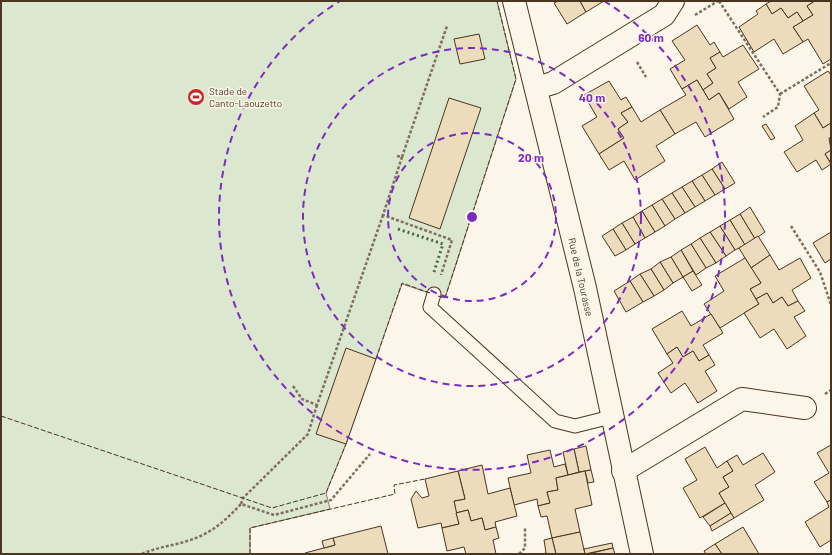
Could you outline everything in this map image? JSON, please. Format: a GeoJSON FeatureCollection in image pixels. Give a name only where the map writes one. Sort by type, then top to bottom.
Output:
{"type":"FeatureCollection","features":[{"type":"Feature","properties":{"kind":"street","name":"Rue de la Tourasse"},"geometry":{"type":"LineString","coordinates":[[514,1],[585,288],[611,417],[642,554]]}},
{"type":"Feature","properties":{"kind":"street"},"geometry":{"type":"LineString","coordinates":[[536,88],[553,84],[664,15],[673,1]]}},
{"type":"Feature","properties":{"kind":"street"},"geometry":{"type":"LineString","coordinates":[[623,471],[742,399],[805,408]]}},
{"type":"Feature","properties":{"kind":"lane"},"geometry":{"type":"LineString","coordinates":[[434,294],[430,307],[555,421],[575,426],[611,417]]}},
{"type":"Feature","properties":{"kind":"path"},"geometry":{"type":"LineString","coordinates":[[719,1],[780,94],[778,107],[763,117]]}},
{"type":"Feature","properties":{"kind":"path"},"geometry":{"type":"LineString","coordinates":[[142,554],[155,548],[188,541],[219,527],[241,504],[243,498],[308,434],[316,405],[383,214],[446,26]]}},
{"type":"Feature","properties":{"kind":"path"},"geometry":{"type":"LineString","coordinates":[[780,94],[831,63]]}},
{"type":"Feature","properties":{"kind":"path"},"geometry":{"type":"LineString","coordinates":[[397,156],[402,157]]}},
{"type":"Feature","properties":{"kind":"path"},"geometry":{"type":"LineString","coordinates":[[383,214],[452,240],[434,294]]}},
{"type":"Feature","properties":{"kind":"path"},"geometry":{"type":"LineString","coordinates":[[792,226],[820,272],[831,306]]}},
{"type":"Feature","properties":{"kind":"path"},"geometry":{"type":"LineString","coordinates":[[293,386],[302,399],[316,405]]}},
{"type":"Feature","properties":{"kind":"path"},"geometry":{"type":"LineString","coordinates":[[241,504],[274,515],[331,500],[370,454]]}},
{"type":"Feature","properties":{"kind":"path"},"geometry":{"type":"LineString","coordinates":[[519,554],[525,548],[525,527]]}},
{"type":"Feature","properties":{"kind":"green space"},"geometry":{"type":"Polygon","coordinates":[[[1,1],[497,1],[516,79],[445,298],[402,284],[346,444],[326,493],[330,509],[250,528],[250,554],[1,554],[1,1]]]}},
{"type":"Feature","properties":{"kind":"building"},"geometry":{"type":"Polygon","coordinates":[[[558,1],[580,1],[586,12],[567,24],[554,3],[558,1]]]}},
{"type":"Feature","properties":{"kind":"building"},"geometry":{"type":"Polygon","coordinates":[[[580,1],[604,1],[586,12],[580,1]]]}},
{"type":"Feature","properties":{"kind":"building"},"geometry":{"type":"Polygon","coordinates":[[[771,1],[815,1],[807,6],[813,15],[803,21],[797,12],[788,18],[781,8],[772,14],[766,4],[771,1]]]}},
{"type":"Feature","properties":{"kind":"building"},"geometry":{"type":"Polygon","coordinates":[[[815,1],[831,1],[831,59],[823,64],[808,39],[803,42],[793,27],[813,15],[807,6],[815,1]]]}},
{"type":"Feature","properties":{"kind":"building"},"geometry":{"type":"Polygon","coordinates":[[[766,4],[772,14],[781,8],[788,18],[797,12],[803,21],[793,27],[803,42],[783,54],[774,39],[754,52],[739,27],[758,14],[756,11],[766,4]]]}},
{"type":"Feature","properties":{"kind":"building"},"geometry":{"type":"Polygon","coordinates":[[[697,25],[710,45],[714,42],[720,52],[710,58],[716,68],[707,74],[713,83],[703,90],[697,80],[682,89],[670,69],[685,60],[672,41],[697,25]]]}},
{"type":"Feature","properties":{"kind":"building"},"geometry":{"type":"Polygon","coordinates":[[[479,34],[485,59],[460,64],[454,39],[479,34]]]}},
{"type":"Feature","properties":{"kind":"building"},"geometry":{"type":"Polygon","coordinates":[[[743,45],[759,69],[738,82],[747,97],[729,109],[719,93],[709,100],[703,90],[713,83],[707,74],[716,68],[710,58],[720,52],[723,57],[743,45]]]}},
{"type":"Feature","properties":{"kind":"building"},"geometry":{"type":"Polygon","coordinates":[[[828,71],[831,75],[831,123],[823,128],[814,113],[819,110],[804,86],[828,71]]]}},
{"type":"Feature","properties":{"kind":"building"},"geometry":{"type":"Polygon","coordinates":[[[697,80],[709,100],[719,93],[734,119],[705,137],[696,122],[675,134],[660,110],[686,95],[682,89],[697,80]]]}},
{"type":"Feature","properties":{"kind":"building"},"geometry":{"type":"Polygon","coordinates":[[[609,81],[621,100],[626,97],[632,107],[621,113],[628,122],[618,129],[624,138],[599,154],[582,126],[597,117],[584,95],[609,81]]]}},
{"type":"Feature","properties":{"kind":"building"},"geometry":{"type":"Polygon","coordinates":[[[449,98],[481,108],[440,229],[409,218],[449,98]]]}},
{"type":"Feature","properties":{"kind":"building"},"geometry":{"type":"Polygon","coordinates":[[[632,107],[641,122],[660,110],[675,134],[656,146],[665,161],[635,180],[624,161],[609,170],[599,154],[624,138],[618,129],[628,122],[621,113],[632,107]]]}},
{"type":"Feature","properties":{"kind":"building"},"geometry":{"type":"Polygon","coordinates":[[[814,113],[823,128],[831,123],[831,137],[829,138],[831,150],[825,154],[831,164],[822,170],[816,160],[797,172],[784,152],[803,140],[795,126],[814,113]]]}},
{"type":"Feature","properties":{"kind":"building"},"geometry":{"type":"Polygon","coordinates":[[[766,124],[775,138],[771,140],[762,126],[766,124]]]}},
{"type":"Feature","properties":{"kind":"building"},"geometry":{"type":"Polygon","coordinates":[[[831,150],[831,163],[825,154],[831,150]]]}},
{"type":"Feature","properties":{"kind":"building"},"geometry":{"type":"Polygon","coordinates":[[[722,162],[735,183],[725,189],[712,169],[722,162]]]}},
{"type":"Feature","properties":{"kind":"building"},"geometry":{"type":"Polygon","coordinates":[[[712,169],[725,189],[715,195],[702,175],[712,169]]]}},
{"type":"Feature","properties":{"kind":"building"},"geometry":{"type":"Polygon","coordinates":[[[702,175],[715,195],[705,201],[692,181],[702,175]]]}},
{"type":"Feature","properties":{"kind":"building"},"geometry":{"type":"Polygon","coordinates":[[[692,181],[705,201],[695,207],[682,187],[692,181]]]}},
{"type":"Feature","properties":{"kind":"building"},"geometry":{"type":"Polygon","coordinates":[[[682,187],[695,207],[685,213],[672,193],[682,187]]]}},
{"type":"Feature","properties":{"kind":"building"},"geometry":{"type":"Polygon","coordinates":[[[672,193],[685,213],[675,219],[662,199],[672,193]]]}},
{"type":"Feature","properties":{"kind":"building"},"geometry":{"type":"Polygon","coordinates":[[[662,199],[675,219],[665,226],[652,205],[662,199]]]}},
{"type":"Feature","properties":{"kind":"building"},"geometry":{"type":"Polygon","coordinates":[[[652,205],[665,226],[655,232],[642,211],[652,205]]]}},
{"type":"Feature","properties":{"kind":"building"},"geometry":{"type":"Polygon","coordinates":[[[750,207],[765,232],[755,239],[740,214],[750,207]]]}},
{"type":"Feature","properties":{"kind":"building"},"geometry":{"type":"Polygon","coordinates":[[[642,211],[655,232],[645,238],[633,217],[642,211]]]}},
{"type":"Feature","properties":{"kind":"building"},"geometry":{"type":"Polygon","coordinates":[[[740,214],[755,239],[745,245],[730,220],[740,214]]]}},
{"type":"Feature","properties":{"kind":"building"},"geometry":{"type":"Polygon","coordinates":[[[633,217],[645,238],[635,244],[622,223],[633,217]]]}},
{"type":"Feature","properties":{"kind":"building"},"geometry":{"type":"Polygon","coordinates":[[[730,220],[745,245],[735,250],[720,226],[730,220]]]}},
{"type":"Feature","properties":{"kind":"building"},"geometry":{"type":"Polygon","coordinates":[[[622,223],[635,244],[626,250],[613,229],[622,223]]]}},
{"type":"Feature","properties":{"kind":"building"},"geometry":{"type":"Polygon","coordinates":[[[720,226],[735,250],[726,256],[710,232],[720,226]]]}},
{"type":"Feature","properties":{"kind":"building"},"geometry":{"type":"Polygon","coordinates":[[[613,229],[626,250],[615,256],[602,236],[613,229]]]}},
{"type":"Feature","properties":{"kind":"building"},"geometry":{"type":"Polygon","coordinates":[[[710,232],[726,256],[716,263],[700,238],[710,232]]]}},
{"type":"Feature","properties":{"kind":"building"},"geometry":{"type":"Polygon","coordinates":[[[831,232],[831,259],[825,263],[813,243],[831,232]]]}},
{"type":"Feature","properties":{"kind":"building"},"geometry":{"type":"Polygon","coordinates":[[[758,236],[770,255],[751,268],[739,248],[758,236]]]}},
{"type":"Feature","properties":{"kind":"building"},"geometry":{"type":"Polygon","coordinates":[[[700,238],[716,263],[706,268],[691,244],[700,238]]]}},
{"type":"Feature","properties":{"kind":"building"},"geometry":{"type":"Polygon","coordinates":[[[691,244],[706,268],[696,275],[681,250],[691,244]]]}},
{"type":"Feature","properties":{"kind":"building"},"geometry":{"type":"Polygon","coordinates":[[[681,250],[693,271],[683,277],[671,257],[681,250]]]}},
{"type":"Feature","properties":{"kind":"building"},"geometry":{"type":"Polygon","coordinates":[[[770,255],[779,270],[800,258],[811,278],[792,290],[798,301],[788,306],[782,297],[773,303],[767,293],[756,299],[750,289],[761,283],[751,268],[770,255]]]}},
{"type":"Feature","properties":{"kind":"building"},"geometry":{"type":"Polygon","coordinates":[[[671,257],[683,277],[673,283],[660,262],[671,257]]]}},
{"type":"Feature","properties":{"kind":"building"},"geometry":{"type":"Polygon","coordinates":[[[745,258],[761,283],[750,289],[759,304],[720,328],[704,304],[724,291],[715,276],[745,258]]]}},
{"type":"Feature","properties":{"kind":"building"},"geometry":{"type":"Polygon","coordinates":[[[660,262],[673,283],[664,290],[651,269],[660,262]]]}},
{"type":"Feature","properties":{"kind":"building"},"geometry":{"type":"Polygon","coordinates":[[[651,269],[664,290],[654,296],[640,274],[651,269]]]}},
{"type":"Feature","properties":{"kind":"building"},"geometry":{"type":"Polygon","coordinates":[[[693,271],[702,285],[692,291],[683,277],[693,271]]]}},
{"type":"Feature","properties":{"kind":"building"},"geometry":{"type":"Polygon","coordinates":[[[640,274],[654,296],[643,302],[630,281],[640,274]]]}},
{"type":"Feature","properties":{"kind":"building"},"geometry":{"type":"Polygon","coordinates":[[[630,281],[643,302],[626,312],[614,291],[630,281]]]}},
{"type":"Feature","properties":{"kind":"building"},"geometry":{"type":"Polygon","coordinates":[[[767,293],[773,303],[782,297],[788,306],[798,301],[805,311],[794,317],[806,336],[787,349],[774,329],[760,338],[744,313],[759,304],[756,299],[767,293]]]}},
{"type":"Feature","properties":{"kind":"building"},"geometry":{"type":"Polygon","coordinates":[[[682,311],[691,326],[711,314],[723,333],[703,345],[709,355],[699,361],[693,351],[683,357],[677,347],[667,354],[652,329],[682,311]]]}},
{"type":"Feature","properties":{"kind":"building"},"geometry":{"type":"Polygon","coordinates":[[[677,347],[683,357],[693,351],[699,361],[709,355],[715,365],[705,371],[717,391],[698,403],[685,383],[671,393],[658,373],[673,363],[667,354],[677,347]]]}},
{"type":"Feature","properties":{"kind":"building"},"geometry":{"type":"Polygon","coordinates":[[[346,348],[376,359],[346,444],[316,434],[346,348]]]}},
{"type":"Feature","properties":{"kind":"building"},"geometry":{"type":"Polygon","coordinates":[[[831,445],[831,500],[827,502],[814,482],[829,473],[817,453],[831,445]]]}},
{"type":"Feature","properties":{"kind":"building"},"geometry":{"type":"Polygon","coordinates":[[[586,446],[591,470],[579,472],[574,449],[586,446]]]}},
{"type":"Feature","properties":{"kind":"building"},"geometry":{"type":"Polygon","coordinates":[[[705,447],[717,468],[727,461],[733,471],[723,477],[729,487],[719,493],[725,503],[700,518],[683,488],[697,480],[685,459],[705,447]]]}},
{"type":"Feature","properties":{"kind":"building"},"geometry":{"type":"Polygon","coordinates":[[[574,449],[579,472],[568,475],[563,452],[574,449]]]}},
{"type":"Feature","properties":{"kind":"building"},"geometry":{"type":"Polygon","coordinates":[[[550,450],[554,467],[565,464],[568,475],[556,478],[558,490],[547,492],[550,503],[538,506],[537,499],[514,505],[508,478],[531,473],[527,455],[550,450]]]}},
{"type":"Feature","properties":{"kind":"building"},"geometry":{"type":"Polygon","coordinates":[[[763,453],[775,472],[755,485],[764,500],[734,518],[719,493],[729,487],[723,477],[733,471],[727,461],[737,455],[743,465],[763,453]]]}},
{"type":"Feature","properties":{"kind":"building"},"geometry":{"type":"Polygon","coordinates":[[[482,465],[488,494],[510,488],[517,516],[495,522],[496,527],[485,530],[482,518],[471,521],[468,510],[456,513],[454,501],[465,499],[458,471],[482,465]]]}},
{"type":"Feature","properties":{"kind":"building"},"geometry":{"type":"Polygon","coordinates":[[[591,470],[594,482],[588,483],[585,471],[591,470]]]}},
{"type":"Feature","properties":{"kind":"building"},"geometry":{"type":"Polygon","coordinates":[[[458,471],[465,499],[454,501],[459,524],[442,528],[441,523],[418,528],[411,499],[416,491],[422,498],[429,496],[425,479],[458,471]]]}},
{"type":"Feature","properties":{"kind":"building"},"geometry":{"type":"Polygon","coordinates":[[[585,471],[592,505],[575,509],[580,532],[552,538],[547,516],[541,517],[538,506],[550,503],[547,492],[558,490],[556,478],[585,471]]]}},
{"type":"Feature","properties":{"kind":"building"},"geometry":{"type":"Polygon","coordinates":[[[831,500],[831,540],[820,547],[805,522],[829,507],[827,502],[831,500]]]}},
{"type":"Feature","properties":{"kind":"building"},"geometry":{"type":"Polygon","coordinates":[[[725,503],[731,513],[710,526],[703,517],[725,503]]]}},
{"type":"Feature","properties":{"kind":"building"},"geometry":{"type":"Polygon","coordinates":[[[468,510],[471,521],[482,518],[485,530],[496,527],[499,538],[493,540],[496,554],[466,554],[464,547],[447,551],[442,528],[459,524],[456,513],[468,510]]]}},
{"type":"Feature","properties":{"kind":"building"},"geometry":{"type":"Polygon","coordinates":[[[731,513],[734,518],[712,531],[710,526],[731,513]]]}},
{"type":"Feature","properties":{"kind":"building"},"geometry":{"type":"Polygon","coordinates":[[[381,526],[388,554],[305,554],[335,545],[333,538],[381,526]]]}},
{"type":"Feature","properties":{"kind":"building"},"geometry":{"type":"Polygon","coordinates":[[[743,527],[759,554],[722,554],[715,544],[743,527]]]}},
{"type":"Feature","properties":{"kind":"building"},"geometry":{"type":"Polygon","coordinates":[[[580,532],[585,554],[556,554],[552,538],[580,532]]]}},
{"type":"Feature","properties":{"kind":"building"},"geometry":{"type":"Polygon","coordinates":[[[333,538],[335,545],[324,548],[322,541],[333,538]]]}},
{"type":"Feature","properties":{"kind":"building"},"geometry":{"type":"Polygon","coordinates":[[[552,538],[556,554],[542,554],[546,553],[544,540],[552,538]]]}},
{"type":"Feature","properties":{"kind":"building"},"geometry":{"type":"Polygon","coordinates":[[[612,543],[613,548],[585,554],[584,549],[612,543]]]}},
{"type":"Feature","properties":{"kind":"building"},"geometry":{"type":"Polygon","coordinates":[[[715,544],[722,554],[706,554],[704,551],[715,544]]]}},
{"type":"Feature","properties":{"kind":"building"},"geometry":{"type":"Polygon","coordinates":[[[613,548],[615,554],[588,554],[613,548]]]}},
{"type":"Feature","properties":{"kind":"hedge"},"geometry":{"type":"LineString","coordinates":[[398,229],[443,244],[434,272]]}},
{"type":"Feature","properties":{"kind":"fence"},"geometry":{"type":"LineString","coordinates":[[438,296],[445,298],[516,79],[497,1]]}},
{"type":"Feature","properties":{"kind":"fence"},"geometry":{"type":"LineString","coordinates":[[376,359],[402,283],[430,293]]}},
{"type":"Feature","properties":{"kind":"fence"},"geometry":{"type":"LineString","coordinates":[[1,416],[272,508],[326,493],[346,444]]}},
{"type":"Feature","properties":{"kind":"fence"},"geometry":{"type":"LineString","coordinates":[[250,554],[250,528],[395,494],[394,485],[425,479]]}},
{"type":"Feature","properties":{"kind":"place","name":"Stade de Canto-Laouzetto"},"geometry":{"type":"Point","coordinates":[196,97]}}]}
